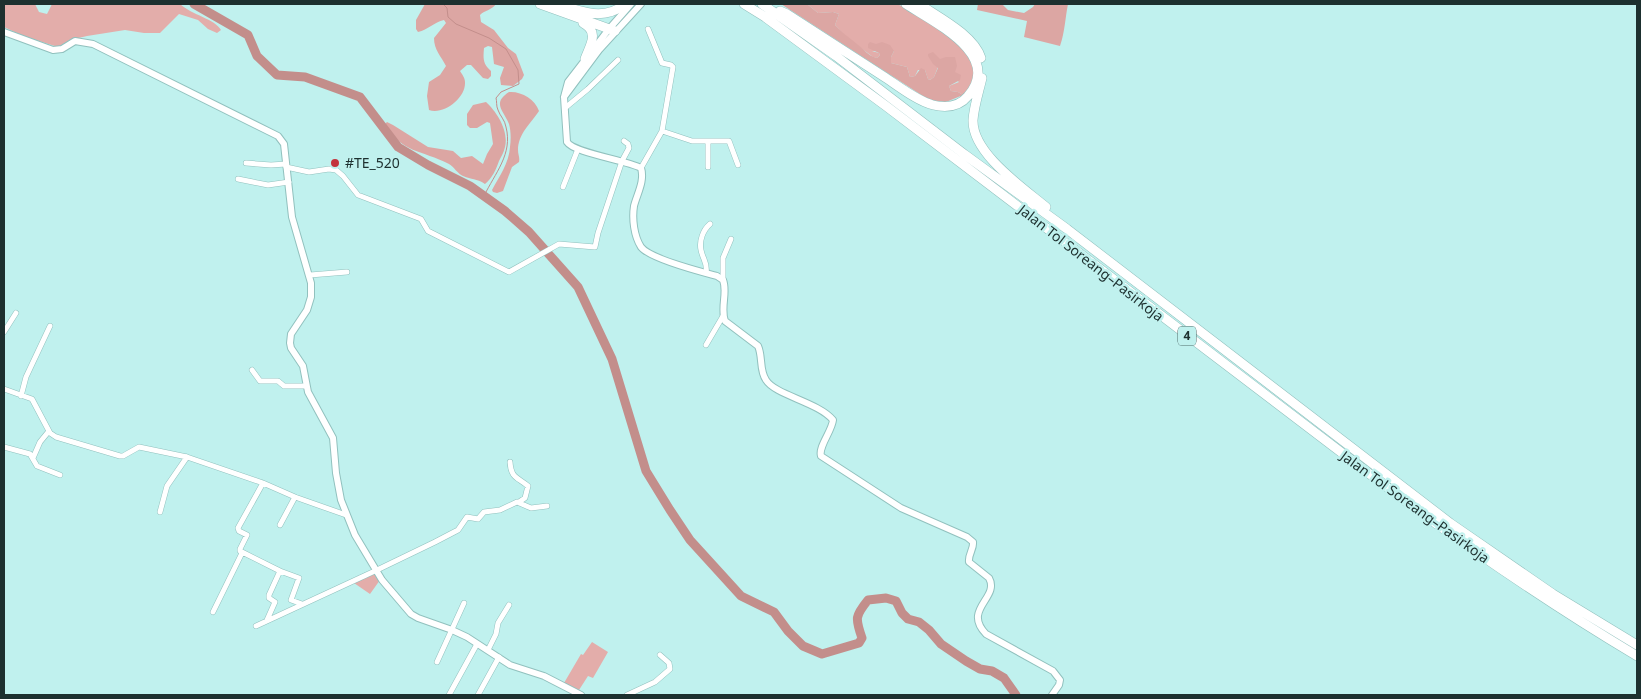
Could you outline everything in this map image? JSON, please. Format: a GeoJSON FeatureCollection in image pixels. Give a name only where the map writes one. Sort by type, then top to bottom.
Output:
{"type":"FeatureCollection","features":[{"type":"Feature","properties":{"kind":"highway"},"geometry":{"type":"LineString","coordinates":[[540,4],[614,29]]}},
{"type":"Feature","properties":{"kind":"highway"},"geometry":{"type":"LineString","coordinates":[[554,4],[614,29]]}},
{"type":"Feature","properties":{"kind":"highway"},"geometry":{"type":"LineString","coordinates":[[554,4],[598,14],[614,12],[627,4]]}},
{"type":"Feature","properties":{"kind":"highway","name":"Jalan Tol Soreang–Pasirkoja"},"geometry":{"type":"LineString","coordinates":[[744,4],[766,17],[886,106],[1413,507],[1559,609],[1637,656]]}},
{"type":"Feature","properties":{"kind":"highway"},"geometry":{"type":"LineString","coordinates":[[765,5],[787,14],[930,104],[944,107],[960,104],[971,93],[978,76],[978,68],[974,57],[966,46],[954,36],[906,4]]}},
{"type":"Feature","properties":{"kind":"highway"},"geometry":{"type":"LineString","coordinates":[[919,4],[966,36],[980,54],[983,70],[973,120],[978,141],[998,166],[1048,209],[1066,229]]}},
{"type":"Feature","properties":{"kind":"highway","name":"Jalan Tol Soreang–Pasirkoja"},"geometry":{"type":"LineString","coordinates":[[765,5],[1066,229],[1450,523],[1553,594],[1637,645]]}},
{"type":"Feature","properties":{"kind":"highway"},"geometry":{"type":"LineString","coordinates":[[564,12],[587,25],[592,32],[592,41],[584,59]]}},
{"type":"Feature","properties":{"kind":"street"},"geometry":{"type":"LineString","coordinates":[[564,96],[632,4]]}},
{"type":"Feature","properties":{"kind":"street"},"geometry":{"type":"LineString","coordinates":[[641,4],[584,59],[568,82],[564,96],[567,142],[569,145],[641,168]]}},
{"type":"Feature","properties":{"kind":"street"},"geometry":{"type":"LineString","coordinates":[[648,29],[662,63],[673,67],[662,131],[641,168],[642,178],[633,217],[635,231],[642,248],[651,255],[723,280]]}},
{"type":"Feature","properties":{"kind":"street"},"geometry":{"type":"LineString","coordinates":[[4,32],[53,50],[62,49],[75,40],[93,44],[278,136],[284,144],[292,217],[310,275],[311,289],[307,310],[289,339],[291,348],[304,366],[306,386],[333,438],[336,473],[341,500],[355,535],[388,588],[411,614],[452,630],[510,665],[550,678],[581,695]]}},
{"type":"Feature","properties":{"kind":"street"},"geometry":{"type":"LineString","coordinates":[[565,108],[618,60]]}},
{"type":"Feature","properties":{"kind":"street"},"geometry":{"type":"LineString","coordinates":[[662,131],[692,141],[729,141],[738,165]]}},
{"type":"Feature","properties":{"kind":"street"},"geometry":{"type":"LineString","coordinates":[[246,163],[286,166],[308,172],[336,170],[358,195],[421,219],[428,231],[507,272],[511,272],[550,248],[563,244],[595,247],[622,161],[629,148],[628,144],[624,141]]}},
{"type":"Feature","properties":{"kind":"street"},"geometry":{"type":"LineString","coordinates":[[708,142],[708,167]]}},
{"type":"Feature","properties":{"kind":"street"},"geometry":{"type":"LineString","coordinates":[[562,187],[578,149]]}},
{"type":"Feature","properties":{"kind":"street"},"geometry":{"type":"LineString","coordinates":[[238,179],[268,185],[289,182]]}},
{"type":"Feature","properties":{"kind":"street"},"geometry":{"type":"LineString","coordinates":[[706,274],[707,265],[701,251],[701,246],[702,236],[710,224]]}},
{"type":"Feature","properties":{"kind":"street"},"geometry":{"type":"LineString","coordinates":[[706,345],[723,316],[725,287],[723,280],[723,258],[731,238]]}},
{"type":"Feature","properties":{"kind":"street"},"geometry":{"type":"LineString","coordinates":[[310,275],[348,272]]}},
{"type":"Feature","properties":{"kind":"street"},"geometry":{"type":"LineString","coordinates":[[4,332],[16,313]]}},
{"type":"Feature","properties":{"kind":"street"},"geometry":{"type":"LineString","coordinates":[[723,316],[725,321],[758,346],[762,375],[769,385],[818,408],[833,420],[832,428],[820,452],[824,459],[901,508],[967,537],[973,542],[973,548],[968,556],[969,562],[990,578],[991,582],[991,590],[979,610],[978,623],[986,634],[1058,675],[1059,685],[1052,695]]}},
{"type":"Feature","properties":{"kind":"street"},"geometry":{"type":"LineString","coordinates":[[21,396],[26,377],[50,326]]}},
{"type":"Feature","properties":{"kind":"street"},"geometry":{"type":"LineString","coordinates":[[253,372],[260,381],[278,381],[284,386],[306,386]]}},
{"type":"Feature","properties":{"kind":"street"},"geometry":{"type":"LineString","coordinates":[[4,389],[33,401],[48,431],[56,437],[118,456],[123,456],[140,447],[187,457],[263,483],[295,497],[346,515]]}},
{"type":"Feature","properties":{"kind":"street"},"geometry":{"type":"LineString","coordinates":[[34,458],[40,442],[48,431]]}},
{"type":"Feature","properties":{"kind":"street"},"geometry":{"type":"LineString","coordinates":[[4,447],[30,454],[39,467],[60,475]]}},
{"type":"Feature","properties":{"kind":"street"},"geometry":{"type":"LineString","coordinates":[[160,512],[167,486],[187,457]]}},
{"type":"Feature","properties":{"kind":"street"},"geometry":{"type":"LineString","coordinates":[[256,626],[458,530],[467,517],[478,519],[484,512],[500,510],[525,498],[528,486],[513,475],[510,470],[510,462]]}},
{"type":"Feature","properties":{"kind":"street"},"geometry":{"type":"LineString","coordinates":[[213,612],[242,553],[240,549],[247,535],[239,531],[238,528],[263,483]]}},
{"type":"Feature","properties":{"kind":"street"},"geometry":{"type":"LineString","coordinates":[[280,525],[295,497]]}},
{"type":"Feature","properties":{"kind":"street"},"geometry":{"type":"LineString","coordinates":[[518,502],[531,508],[547,506]]}},
{"type":"Feature","properties":{"kind":"street"},"geometry":{"type":"LineString","coordinates":[[242,553],[299,578],[291,600],[303,604]]}},
{"type":"Feature","properties":{"kind":"street"},"geometry":{"type":"LineString","coordinates":[[267,621],[275,602],[269,595],[280,571]]}},
{"type":"Feature","properties":{"kind":"street"},"geometry":{"type":"LineString","coordinates":[[437,662],[464,603]]}},
{"type":"Feature","properties":{"kind":"street"},"geometry":{"type":"LineString","coordinates":[[488,650],[496,634],[498,623],[509,605]]}},
{"type":"Feature","properties":{"kind":"street"},"geometry":{"type":"LineString","coordinates":[[449,695],[477,644]]}},
{"type":"Feature","properties":{"kind":"street"},"geometry":{"type":"LineString","coordinates":[[627,695],[655,682],[670,669],[669,663],[660,655]]}},
{"type":"Feature","properties":{"kind":"street"},"geometry":{"type":"LineString","coordinates":[[478,695],[499,657]]}},
{"type":"Feature","properties":{"kind":"shaded area"},"geometry":{"type":"Polygon","coordinates":[[[889,3],[902,6],[944,32],[965,50],[971,60],[974,71],[972,83],[963,95],[951,91],[949,86],[959,82],[938,67],[934,77],[930,80],[925,70],[918,70],[915,76],[910,77],[907,67],[891,63],[894,51],[872,51],[880,55],[877,58],[873,57],[845,36],[835,25],[839,14],[833,12],[818,13],[807,4],[889,3]]]}},
{"type":"Feature","properties":{"kind":"shaded area"},"geometry":{"type":"Polygon","coordinates":[[[4,4],[35,4],[39,12],[47,14],[52,4],[180,4],[214,23],[221,30],[217,33],[208,29],[198,20],[179,14],[160,33],[125,30],[70,40],[58,47],[23,36],[4,27],[4,4]]]}},
{"type":"Feature","properties":{"kind":"shaded area"},"geometry":{"type":"Polygon","coordinates":[[[425,4],[496,4],[493,8],[480,15],[481,22],[494,30],[508,48],[516,54],[524,75],[522,79],[513,86],[501,85],[500,78],[504,67],[494,64],[492,47],[488,46],[484,48],[484,58],[486,66],[491,71],[491,76],[488,79],[483,78],[471,65],[467,65],[460,71],[465,82],[462,94],[458,99],[447,108],[435,111],[429,110],[427,96],[429,82],[440,75],[446,66],[436,49],[434,38],[446,23],[444,20],[440,21],[418,32],[416,20],[425,4]]]}},
{"type":"Feature","properties":{"kind":"shaded area"},"geometry":{"type":"Polygon","coordinates":[[[781,4],[807,4],[818,13],[833,12],[839,14],[835,25],[840,30],[869,54],[877,58],[880,55],[879,53],[868,48],[870,42],[876,44],[882,42],[890,45],[894,51],[891,63],[907,67],[910,77],[915,76],[921,68],[925,70],[928,79],[930,80],[934,77],[938,68],[933,64],[928,54],[933,52],[940,59],[955,57],[957,66],[955,72],[961,75],[960,80],[949,86],[951,91],[963,95],[946,102],[929,100],[781,4]]]}},
{"type":"Feature","properties":{"kind":"shaded area"},"geometry":{"type":"Polygon","coordinates":[[[978,4],[1002,4],[1008,10],[1024,13],[1035,4],[1068,4],[1060,46],[1024,37],[1027,21],[977,10],[978,4]]]}},
{"type":"Feature","properties":{"kind":"shaded area"},"geometry":{"type":"Polygon","coordinates":[[[509,92],[518,93],[531,99],[539,111],[520,139],[518,150],[519,162],[512,167],[503,191],[497,193],[492,190],[508,159],[511,138],[509,124],[500,107],[500,103],[509,92]]]}},
{"type":"Feature","properties":{"kind":"shaded area"},"geometry":{"type":"Polygon","coordinates":[[[486,102],[501,122],[506,141],[504,151],[495,171],[485,184],[461,175],[449,164],[439,159],[405,146],[398,141],[385,124],[387,122],[393,125],[428,147],[453,151],[461,158],[472,156],[483,164],[493,144],[490,123],[487,122],[477,128],[470,128],[467,125],[467,114],[473,105],[486,102]]]}},
{"type":"Feature","properties":{"kind":"shaded area"},"geometry":{"type":"Polygon","coordinates":[[[375,573],[380,580],[370,594],[354,583],[375,573]]]}},
{"type":"Feature","properties":{"kind":"shaded area"},"geometry":{"type":"Polygon","coordinates":[[[592,642],[608,652],[593,678],[588,676],[579,690],[564,683],[581,654],[583,655],[592,642]]]}},
{"type":"Feature","properties":{"kind":"waterway"},"geometry":{"type":"LineString","coordinates":[[194,4],[248,35],[257,56],[277,75],[305,77],[360,97],[398,147],[428,165],[470,186],[505,211],[529,232],[578,287],[612,359],[646,471],[690,540],[741,596],[774,612],[788,631],[803,646],[822,654],[859,643],[862,638],[857,621],[861,610],[868,600],[886,598],[896,601],[902,613],[908,619],[919,622],[941,644],[966,661],[980,669],[992,671],[1004,678],[1016,695]]}},
{"type":"Feature","properties":{"kind":"waterway"},"geometry":{"type":"LineString","coordinates":[[443,4],[447,8],[448,17],[456,24],[489,38],[506,49],[518,70],[519,84],[501,92],[496,98],[497,108],[508,137],[507,146],[502,163],[484,196]]}},
{"type":"Feature","properties":{"kind":"place","name":"#TE_520"},"geometry":{"type":"Point","coordinates":[335,163]}}]}
